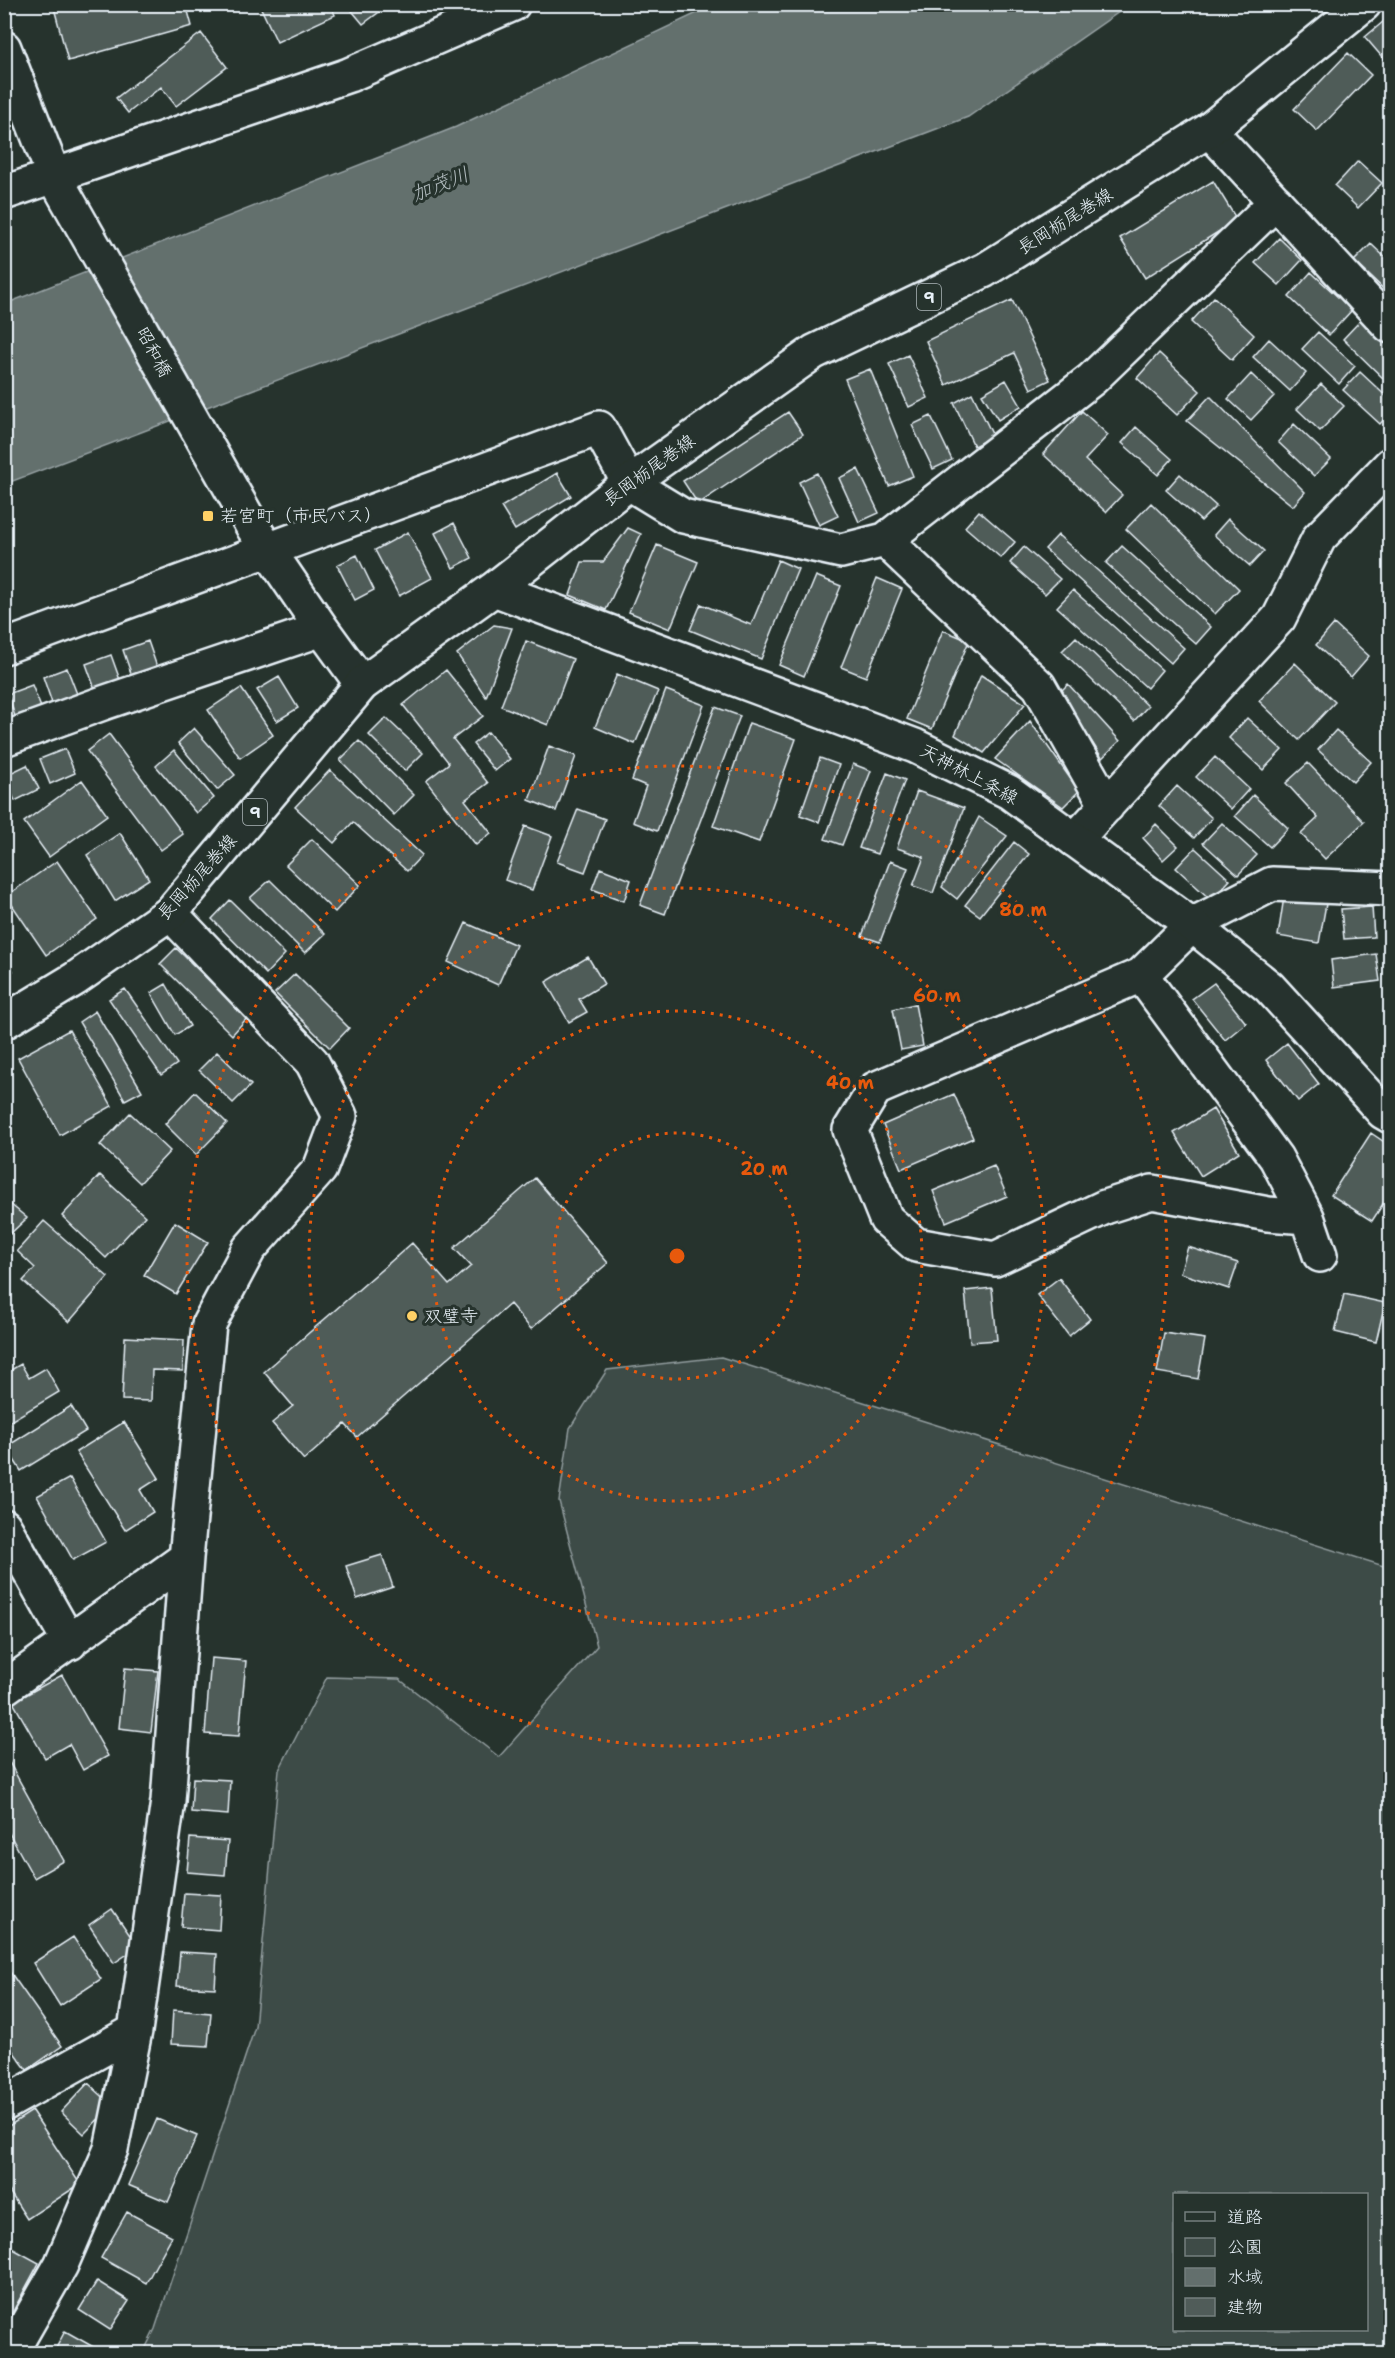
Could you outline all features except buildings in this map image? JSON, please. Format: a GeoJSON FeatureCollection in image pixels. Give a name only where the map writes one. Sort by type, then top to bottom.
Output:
{"type":"FeatureCollection","features":[{"type":"Feature","properties":{"kind":"street"},"geometry":{"type":"LineString","coordinates":[[4,193],[349,75],[513,4]]}},
{"type":"Feature","properties":{"kind":"street","name":"長岡栃尾巻線"},"geometry":{"type":"LineString","coordinates":[[4,1022],[75,979],[170,913],[362,684],[494,589],[628,483],[814,352],[985,270],[1209,130],[1364,4]]}},
{"type":"Feature","properties":{"kind":"street","name":"昭和橋"},"geometry":{"type":"LineString","coordinates":[[4,48],[54,176],[261,539],[362,684]]}},
{"type":"Feature","properties":{"kind":"street"},"geometry":{"type":"LineString","coordinates":[[1209,130],[1390,326]]}},
{"type":"Feature","properties":{"kind":"street"},"geometry":{"type":"LineString","coordinates":[[4,647],[261,539],[598,428],[628,483],[683,516],[842,551],[885,540],[1092,380],[1276,202]]}},
{"type":"Feature","properties":{"kind":"street"},"geometry":{"type":"LineString","coordinates":[[1075,840],[1279,618],[1319,538],[1390,465]]}},
{"type":"Feature","properties":{"kind":"street"},"geometry":{"type":"LineString","coordinates":[[885,540],[1039,686],[1107,806]]}},
{"type":"Feature","properties":{"kind":"street","name":"天神林上条線"},"geometry":{"type":"LineString","coordinates":[[494,589],[915,746],[1010,792],[1192,925],[1269,987],[1383,1112],[1390,1116]]}},
{"type":"Feature","properties":{"kind":"street"},"geometry":{"type":"LineString","coordinates":[[4,739],[322,628]]}},
{"type":"Feature","properties":{"kind":"street"},"geometry":{"type":"LineString","coordinates":[[1307,1217],[1268,1214],[1152,1192],[1105,1207],[995,1259],[916,1245],[886,1219],[850,1130],[875,1089],[1141,975],[1192,925],[1272,884],[1390,889]]}},
{"type":"Feature","properties":{"kind":"street"},"geometry":{"type":"LineString","coordinates":[[10,2354],[61,2265],[111,2149],[135,2031],[168,1801],[186,1558],[209,1324],[249,1250],[320,1169],[340,1116],[312,1062],[170,913]]}},
{"type":"Feature","properties":{"kind":"street"},"geometry":{"type":"LineString","coordinates":[[1141,975],[1276,1158],[1307,1217],[1320,1255]]}},
{"type":"Feature","properties":{"kind":"street"},"geometry":{"type":"LineString","coordinates":[[4,1526],[70,1643]]}},
{"type":"Feature","properties":{"kind":"street"},"geometry":{"type":"LineString","coordinates":[[4,1688],[186,1558]]}},
{"type":"Feature","properties":{"kind":"street"},"geometry":{"type":"LineString","coordinates":[[4,2104],[135,2031]]}},
{"type":"Feature","properties":{"kind":"green space"},"geometry":{"type":"Polygon","coordinates":[[[721,1357],[1390,1568],[1390,2353],[143,2353],[155,2329],[255,2027],[279,1770],[327,1677],[399,1679],[499,1757],[597,1646],[559,1501],[570,1428],[607,1370],[721,1357]]]}},
{"type":"Feature","properties":{"kind":"water","name":"加茂川"},"geometry":{"type":"Polygon","coordinates":[[[714,5],[1129,5],[968,117],[5,484],[5,304],[456,127],[714,5]]]}},
{"type":"Feature","properties":{"kind":"place","name":"若宮町（市民バス）"},"geometry":{"type":"Point","coordinates":[208,516]}},
{"type":"Feature","properties":{"kind":"place","name":"双璧寺"},"geometry":{"type":"Point","coordinates":[412,1316]}}]}
